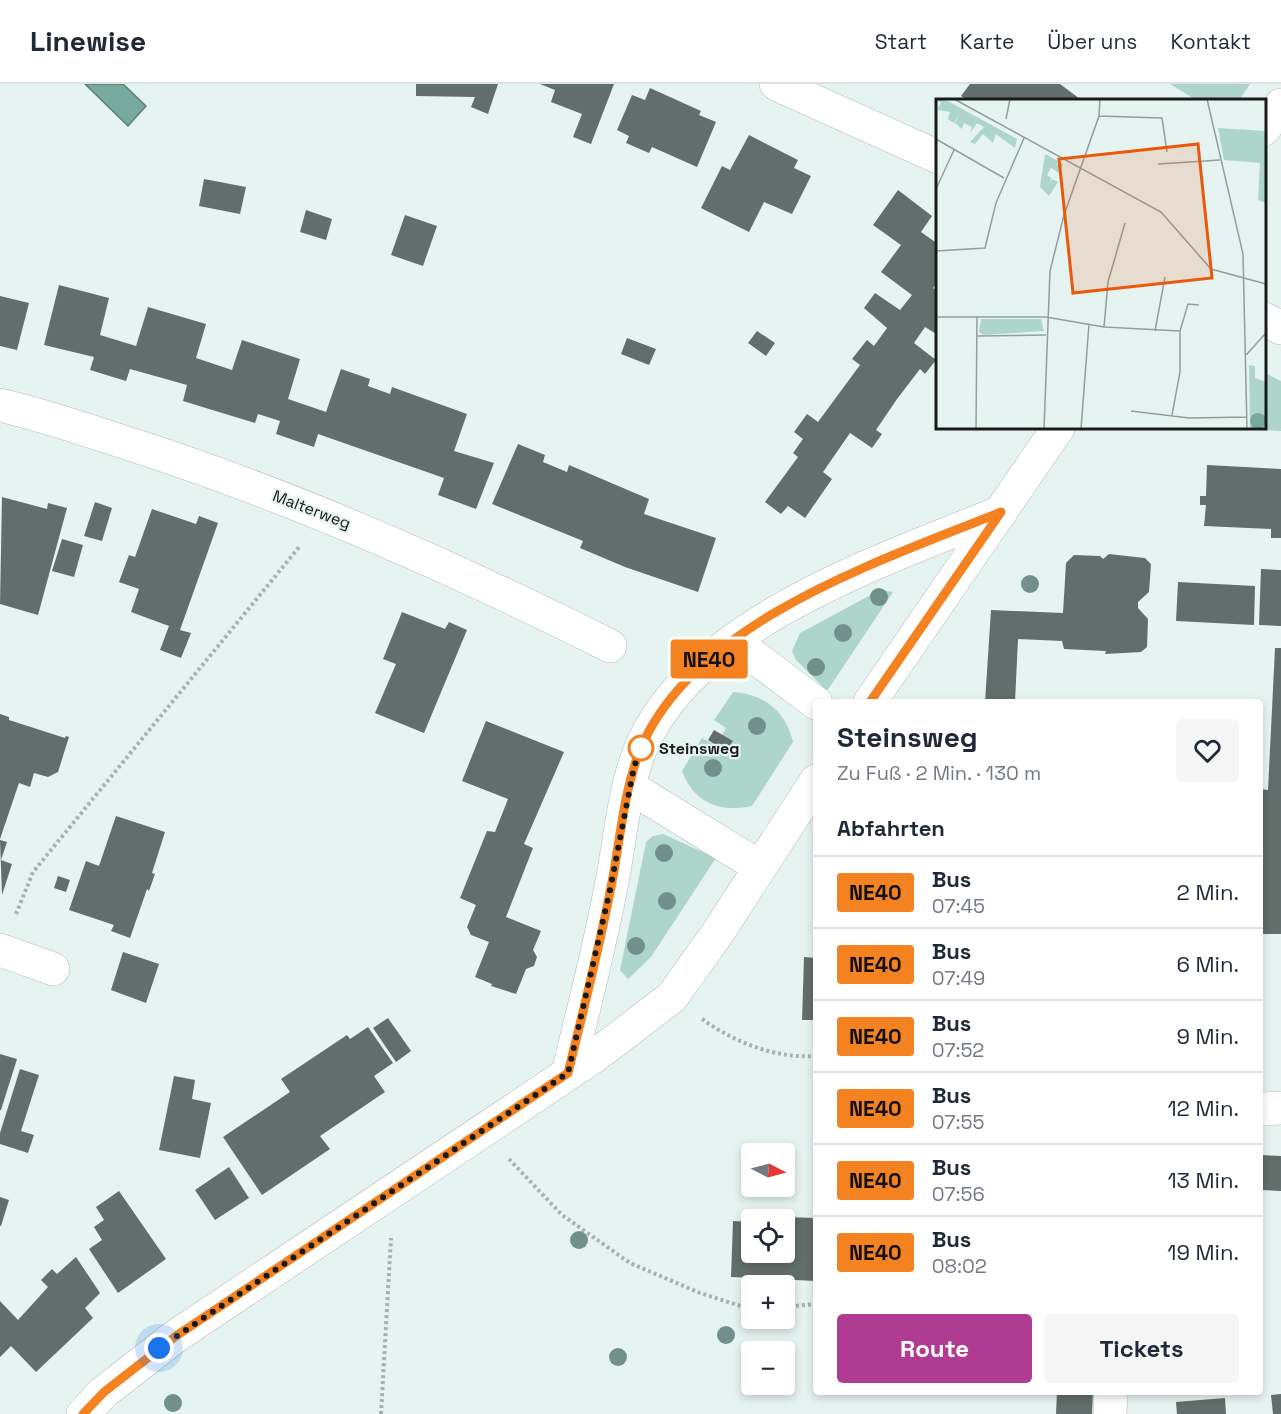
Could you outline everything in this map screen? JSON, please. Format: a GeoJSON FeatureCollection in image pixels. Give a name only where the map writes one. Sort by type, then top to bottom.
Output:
{"type":"FeatureCollection","features":[{"type":"Feature","properties":{"kind":"main road"},"geometry":{"type":"LineString","coordinates":[[776,84],[936,156]]}},
{"type":"Feature","properties":{"kind":"main road"},"geometry":{"type":"LineString","coordinates":[[1266,126],[1281,105]]}},
{"type":"Feature","properties":{"kind":"main road"},"geometry":{"type":"LineString","coordinates":[[1266,320],[1281,328]]}},
{"type":"Feature","properties":{"kind":"main road","name":"Malterweg"},"geometry":{"type":"LineString","coordinates":[[0,405],[196,466],[328,514],[489,585],[610,646]]}},
{"type":"Feature","properties":{"kind":"main road"},"geometry":{"type":"LineString","coordinates":[[872,699],[1057,429]]}},
{"type":"Feature","properties":{"kind":"main road"},"geometry":{"type":"LineString","coordinates":[[568,1073],[610,890],[630,787],[641,748],[677,688],[711,657],[733,641],[828,583],[1001,512]]}},
{"type":"Feature","properties":{"kind":"main road"},"geometry":{"type":"LineString","coordinates":[[733,641],[813,701]]}},
{"type":"Feature","properties":{"kind":"main road"},"geometry":{"type":"LineString","coordinates":[[84,1414],[119,1379],[176,1336],[596,1056],[672,997],[698,962],[813,786]]}},
{"type":"Feature","properties":{"kind":"main road"},"geometry":{"type":"LineString","coordinates":[[630,787],[760,867]]}},
{"type":"Feature","properties":{"kind":"main road"},"geometry":{"type":"LineString","coordinates":[[0,950],[53,969]]}},
{"type":"Feature","properties":{"kind":"main road"},"geometry":{"type":"LineString","coordinates":[[1263,1108],[1281,1108]]}},
{"type":"Feature","properties":{"kind":"main road"},"geometry":{"type":"LineString","coordinates":[[1110,1414],[1111,1395]]}},
{"type":"Feature","properties":{"kind":"path"},"geometry":{"type":"LineString","coordinates":[[14,919],[33,872],[328,514]]}},
{"type":"Feature","properties":{"kind":"path"},"geometry":{"type":"LineString","coordinates":[[672,997],[723,1034],[752,1046],[805,1057],[813,1056]]}},
{"type":"Feature","properties":{"kind":"path"},"geometry":{"type":"LineString","coordinates":[[483,1132],[562,1215],[630,1263],[700,1293],[741,1306]]}},
{"type":"Feature","properties":{"kind":"path"},"geometry":{"type":"LineString","coordinates":[[381,1414],[391,1236]]}},
{"type":"Feature","properties":{"kind":"path"},"geometry":{"type":"LineString","coordinates":[[795,1306],[813,1304]]}},
{"type":"Feature","properties":{"kind":"shaded area"},"geometry":{"type":"Polygon","coordinates":[[[85,84],[123,84],[146,106],[128,126],[85,84]]]}},
{"type":"Feature","properties":{"kind":"shaded area"},"geometry":{"type":"Polygon","coordinates":[[[1170,84],[1250,84],[1240,99],[1194,99],[1170,84]]]}},
{"type":"Feature","properties":{"kind":"shaded area"},"geometry":{"type":"Polygon","coordinates":[[[1266,374],[1281,381],[1281,431],[1234,429],[1266,429],[1266,374]]]}},
{"type":"Feature","properties":{"kind":"shaded area"},"geometry":{"type":"Polygon","coordinates":[[[880,590],[893,592],[827,691],[796,660],[792,651],[800,633],[880,590]]]}},
{"type":"Feature","properties":{"kind":"shaded area"},"geometry":{"type":"Polygon","coordinates":[[[733,692],[754,696],[772,706],[785,721],[793,742],[752,806],[740,808],[719,806],[701,798],[687,782],[682,771],[702,738],[726,751],[733,742],[722,735],[726,728],[714,720],[733,692]]]}},
{"type":"Feature","properties":{"kind":"shaded area"},"geometry":{"type":"Polygon","coordinates":[[[663,834],[716,858],[651,957],[628,979],[620,970],[646,842],[653,836],[663,834]]]}},
{"type":"Feature","properties":{"kind":"building"},"geometry":{"type":"Polygon","coordinates":[[[416,84],[498,84],[488,114],[471,107],[475,97],[416,96],[416,84]]]}},
{"type":"Feature","properties":{"kind":"building"},"geometry":{"type":"Polygon","coordinates":[[[540,84],[614,84],[591,144],[573,137],[582,114],[551,102],[555,90],[540,84]]]}},
{"type":"Feature","properties":{"kind":"building"},"geometry":{"type":"Polygon","coordinates":[[[970,84],[1060,84],[1080,99],[966,99],[961,96],[970,84]]]}},
{"type":"Feature","properties":{"kind":"building"},"geometry":{"type":"Polygon","coordinates":[[[650,88],[701,111],[699,115],[716,122],[697,167],[652,147],[649,153],[626,143],[629,136],[617,130],[632,95],[645,100],[650,88]]]}},
{"type":"Feature","properties":{"kind":"building"},"geometry":{"type":"Polygon","coordinates":[[[749,135],[798,160],[794,168],[811,176],[792,214],[764,202],[749,232],[701,208],[722,166],[730,170],[749,135]]]}},
{"type":"Feature","properties":{"kind":"building"},"geometry":{"type":"Polygon","coordinates":[[[204,179],[246,187],[240,214],[199,206],[204,179]]]}},
{"type":"Feature","properties":{"kind":"building"},"geometry":{"type":"Polygon","coordinates":[[[898,190],[932,216],[921,232],[936,243],[936,284],[933,288],[936,290],[936,334],[925,327],[914,343],[936,360],[925,374],[920,369],[897,399],[876,430],[882,434],[872,448],[850,433],[823,472],[832,479],[805,518],[788,506],[781,514],[765,502],[798,457],[793,453],[803,439],[794,432],[807,414],[818,422],[860,365],[852,359],[867,340],[874,346],[887,328],[864,308],[875,293],[900,310],[912,295],[881,272],[901,245],[873,225],[898,190]]]}},
{"type":"Feature","properties":{"kind":"building"},"geometry":{"type":"Polygon","coordinates":[[[306,210],[332,219],[326,240],[300,232],[306,210]]]}},
{"type":"Feature","properties":{"kind":"building"},"geometry":{"type":"Polygon","coordinates":[[[405,215],[437,226],[423,266],[391,255],[405,215]]]}},
{"type":"Feature","properties":{"kind":"building"},"geometry":{"type":"Polygon","coordinates":[[[59,285],[109,298],[100,335],[136,346],[148,307],[206,324],[196,358],[232,370],[242,340],[300,359],[288,399],[326,412],[341,369],[370,379],[368,386],[390,394],[392,387],[467,414],[454,451],[494,463],[476,509],[438,495],[444,478],[318,434],[314,447],[276,434],[280,421],[258,414],[255,423],[183,401],[187,385],[130,369],[126,381],[90,370],[94,357],[44,345],[59,285]]]}},
{"type":"Feature","properties":{"kind":"building"},"geometry":{"type":"Polygon","coordinates":[[[0,296],[29,303],[17,350],[0,346],[0,296]]]}},
{"type":"Feature","properties":{"kind":"building"},"geometry":{"type":"Polygon","coordinates":[[[757,331],[775,343],[766,356],[748,343],[757,331]]]}},
{"type":"Feature","properties":{"kind":"building"},"geometry":{"type":"Polygon","coordinates":[[[627,338],[656,349],[649,365],[621,354],[627,338]]]}},
{"type":"Feature","properties":{"kind":"building"},"geometry":{"type":"Polygon","coordinates":[[[518,444],[545,455],[543,462],[567,472],[569,465],[649,499],[644,514],[716,538],[698,592],[625,567],[580,548],[583,541],[492,504],[518,444]]]}},
{"type":"Feature","properties":{"kind":"building"},"geometry":{"type":"Polygon","coordinates":[[[1207,465],[1281,469],[1281,538],[1271,538],[1271,529],[1204,526],[1206,505],[1200,505],[1200,496],[1206,496],[1207,465]]]}},
{"type":"Feature","properties":{"kind":"building"},"geometry":{"type":"Polygon","coordinates":[[[2,497],[47,509],[48,503],[67,508],[38,615],[0,604],[2,497]]]}},
{"type":"Feature","properties":{"kind":"building"},"geometry":{"type":"Polygon","coordinates":[[[95,502],[112,508],[102,541],[84,536],[95,502]]]}},
{"type":"Feature","properties":{"kind":"building"},"geometry":{"type":"Polygon","coordinates":[[[152,509],[196,524],[199,516],[218,523],[180,630],[191,633],[181,658],[160,650],[169,626],[131,612],[139,589],[119,582],[129,555],[135,557],[152,509]]]}},
{"type":"Feature","properties":{"kind":"building"},"geometry":{"type":"Polygon","coordinates":[[[62,539],[83,545],[74,577],[52,571],[62,539]]]}},
{"type":"Feature","properties":{"kind":"building"},"geometry":{"type":"Polygon","coordinates":[[[1109,554],[1145,558],[1151,564],[1149,592],[1138,602],[1138,608],[1148,619],[1147,647],[1141,652],[1105,654],[1106,651],[1064,649],[1062,641],[1018,639],[1015,699],[985,699],[991,610],[1063,613],[1066,563],[1074,555],[1100,556],[1103,559],[1109,554]]]}},
{"type":"Feature","properties":{"kind":"building"},"geometry":{"type":"Polygon","coordinates":[[[1261,569],[1281,570],[1281,626],[1259,625],[1261,569]]]}},
{"type":"Feature","properties":{"kind":"building"},"geometry":{"type":"Polygon","coordinates":[[[1178,582],[1255,586],[1254,625],[1176,621],[1178,582]]]}},
{"type":"Feature","properties":{"kind":"building"},"geometry":{"type":"Polygon","coordinates":[[[402,612],[445,629],[449,622],[467,630],[424,733],[375,713],[396,664],[383,659],[402,612]]]}},
{"type":"Feature","properties":{"kind":"building"},"geometry":{"type":"Polygon","coordinates":[[[1275,648],[1281,648],[1281,934],[1263,934],[1263,789],[1268,790],[1275,648]]]}},
{"type":"Feature","properties":{"kind":"building"},"geometry":{"type":"Polygon","coordinates":[[[0,714],[9,717],[9,720],[65,738],[69,737],[58,772],[48,777],[34,773],[30,787],[19,783],[0,839],[0,714]]]}},
{"type":"Feature","properties":{"kind":"building"},"geometry":{"type":"Polygon","coordinates":[[[486,721],[564,752],[524,844],[533,848],[506,917],[541,931],[533,950],[537,957],[534,966],[526,969],[516,994],[491,986],[492,984],[475,977],[489,942],[471,935],[467,927],[476,905],[460,898],[487,831],[495,832],[508,799],[462,781],[486,721]]]}},
{"type":"Feature","properties":{"kind":"building"},"geometry":{"type":"Polygon","coordinates":[[[714,730],[733,741],[726,752],[708,740],[714,730]]]}},
{"type":"Feature","properties":{"kind":"building"},"geometry":{"type":"Polygon","coordinates":[[[116,816],[165,832],[152,873],[155,874],[149,891],[147,889],[130,938],[111,931],[114,925],[69,910],[86,861],[99,866],[116,816]]]}},
{"type":"Feature","properties":{"kind":"building"},"geometry":{"type":"Polygon","coordinates":[[[0,840],[7,842],[1,860],[12,864],[2,895],[0,840]]]}},
{"type":"Feature","properties":{"kind":"building"},"geometry":{"type":"Polygon","coordinates":[[[58,876],[70,880],[66,892],[54,888],[58,876]]]}},
{"type":"Feature","properties":{"kind":"building"},"geometry":{"type":"Polygon","coordinates":[[[123,952],[159,964],[146,1003],[111,990],[123,952]]]}},
{"type":"Feature","properties":{"kind":"building"},"geometry":{"type":"Polygon","coordinates":[[[804,957],[813,958],[813,1020],[802,1020],[804,957]]]}},
{"type":"Feature","properties":{"kind":"building"},"geometry":{"type":"Polygon","coordinates":[[[388,1018],[411,1051],[396,1062],[373,1028],[388,1018]]]}},
{"type":"Feature","properties":{"kind":"building"},"geometry":{"type":"Polygon","coordinates":[[[368,1027],[393,1063],[374,1076],[385,1092],[320,1136],[330,1149],[262,1195],[223,1137],[290,1092],[281,1079],[347,1035],[350,1039],[368,1027]]]}},
{"type":"Feature","properties":{"kind":"building"},"geometry":{"type":"Polygon","coordinates":[[[0,1054],[17,1059],[1,1110],[0,1110],[0,1054]]]}},
{"type":"Feature","properties":{"kind":"building"},"geometry":{"type":"Polygon","coordinates":[[[20,1069],[39,1075],[21,1131],[34,1135],[28,1153],[0,1144],[0,1133],[20,1069]]]}},
{"type":"Feature","properties":{"kind":"building"},"geometry":{"type":"Polygon","coordinates":[[[174,1076],[195,1080],[192,1099],[211,1103],[200,1158],[159,1150],[174,1076]]]}},
{"type":"Feature","properties":{"kind":"building"},"geometry":{"type":"Polygon","coordinates":[[[1263,1155],[1281,1156],[1281,1191],[1263,1190],[1263,1155]]]}},
{"type":"Feature","properties":{"kind":"building"},"geometry":{"type":"Polygon","coordinates":[[[229,1167],[249,1198],[215,1220],[195,1190],[229,1167]]]}},
{"type":"Feature","properties":{"kind":"building"},"geometry":{"type":"Polygon","coordinates":[[[119,1191],[166,1259],[118,1293],[89,1249],[102,1240],[94,1227],[104,1220],[96,1207],[119,1191]]]}},
{"type":"Feature","properties":{"kind":"building"},"geometry":{"type":"Polygon","coordinates":[[[0,1197],[9,1200],[1,1226],[0,1226],[0,1197]]]}},
{"type":"Feature","properties":{"kind":"building"},"geometry":{"type":"Polygon","coordinates":[[[795,1217],[813,1218],[813,1281],[795,1280],[795,1275],[731,1277],[733,1221],[741,1221],[741,1263],[795,1263],[795,1217]]]}},
{"type":"Feature","properties":{"kind":"building"},"geometry":{"type":"Polygon","coordinates":[[[76,1257],[100,1293],[85,1308],[93,1318],[36,1372],[11,1346],[0,1357],[0,1301],[18,1320],[48,1287],[41,1280],[52,1269],[57,1274],[76,1257]]]}},
{"type":"Feature","properties":{"kind":"building"},"geometry":{"type":"Polygon","coordinates":[[[1281,1394],[1281,1414],[1273,1414],[1271,1395],[1281,1394]]]}},
{"type":"Feature","properties":{"kind":"building"},"geometry":{"type":"Polygon","coordinates":[[[1057,1395],[1093,1395],[1092,1414],[1056,1414],[1057,1395]]]}},
{"type":"Feature","properties":{"kind":"building"},"geometry":{"type":"Polygon","coordinates":[[[1225,1398],[1226,1414],[1177,1414],[1176,1402],[1225,1398]]]}},
{"type":"Feature","properties":{"kind":"bus line","name":"NE40"},"geometry":{"type":"LineString","coordinates":[[83,1414],[104,1392],[176,1336],[568,1073],[610,890],[634,767],[657,718],[677,688],[711,657],[733,641],[828,583],[1001,512],[872,699]]}},
{"type":"Feature","properties":{"kind":"place","name":"Steinsweg"},"geometry":{"type":"Point","coordinates":[641,748]}},
{"type":"Feature","properties":{"kind":"route"},"geometry":{"type":"LineString","coordinates":[[159,1348],[568,1073],[610,890],[634,767],[641,748]]}}]}
